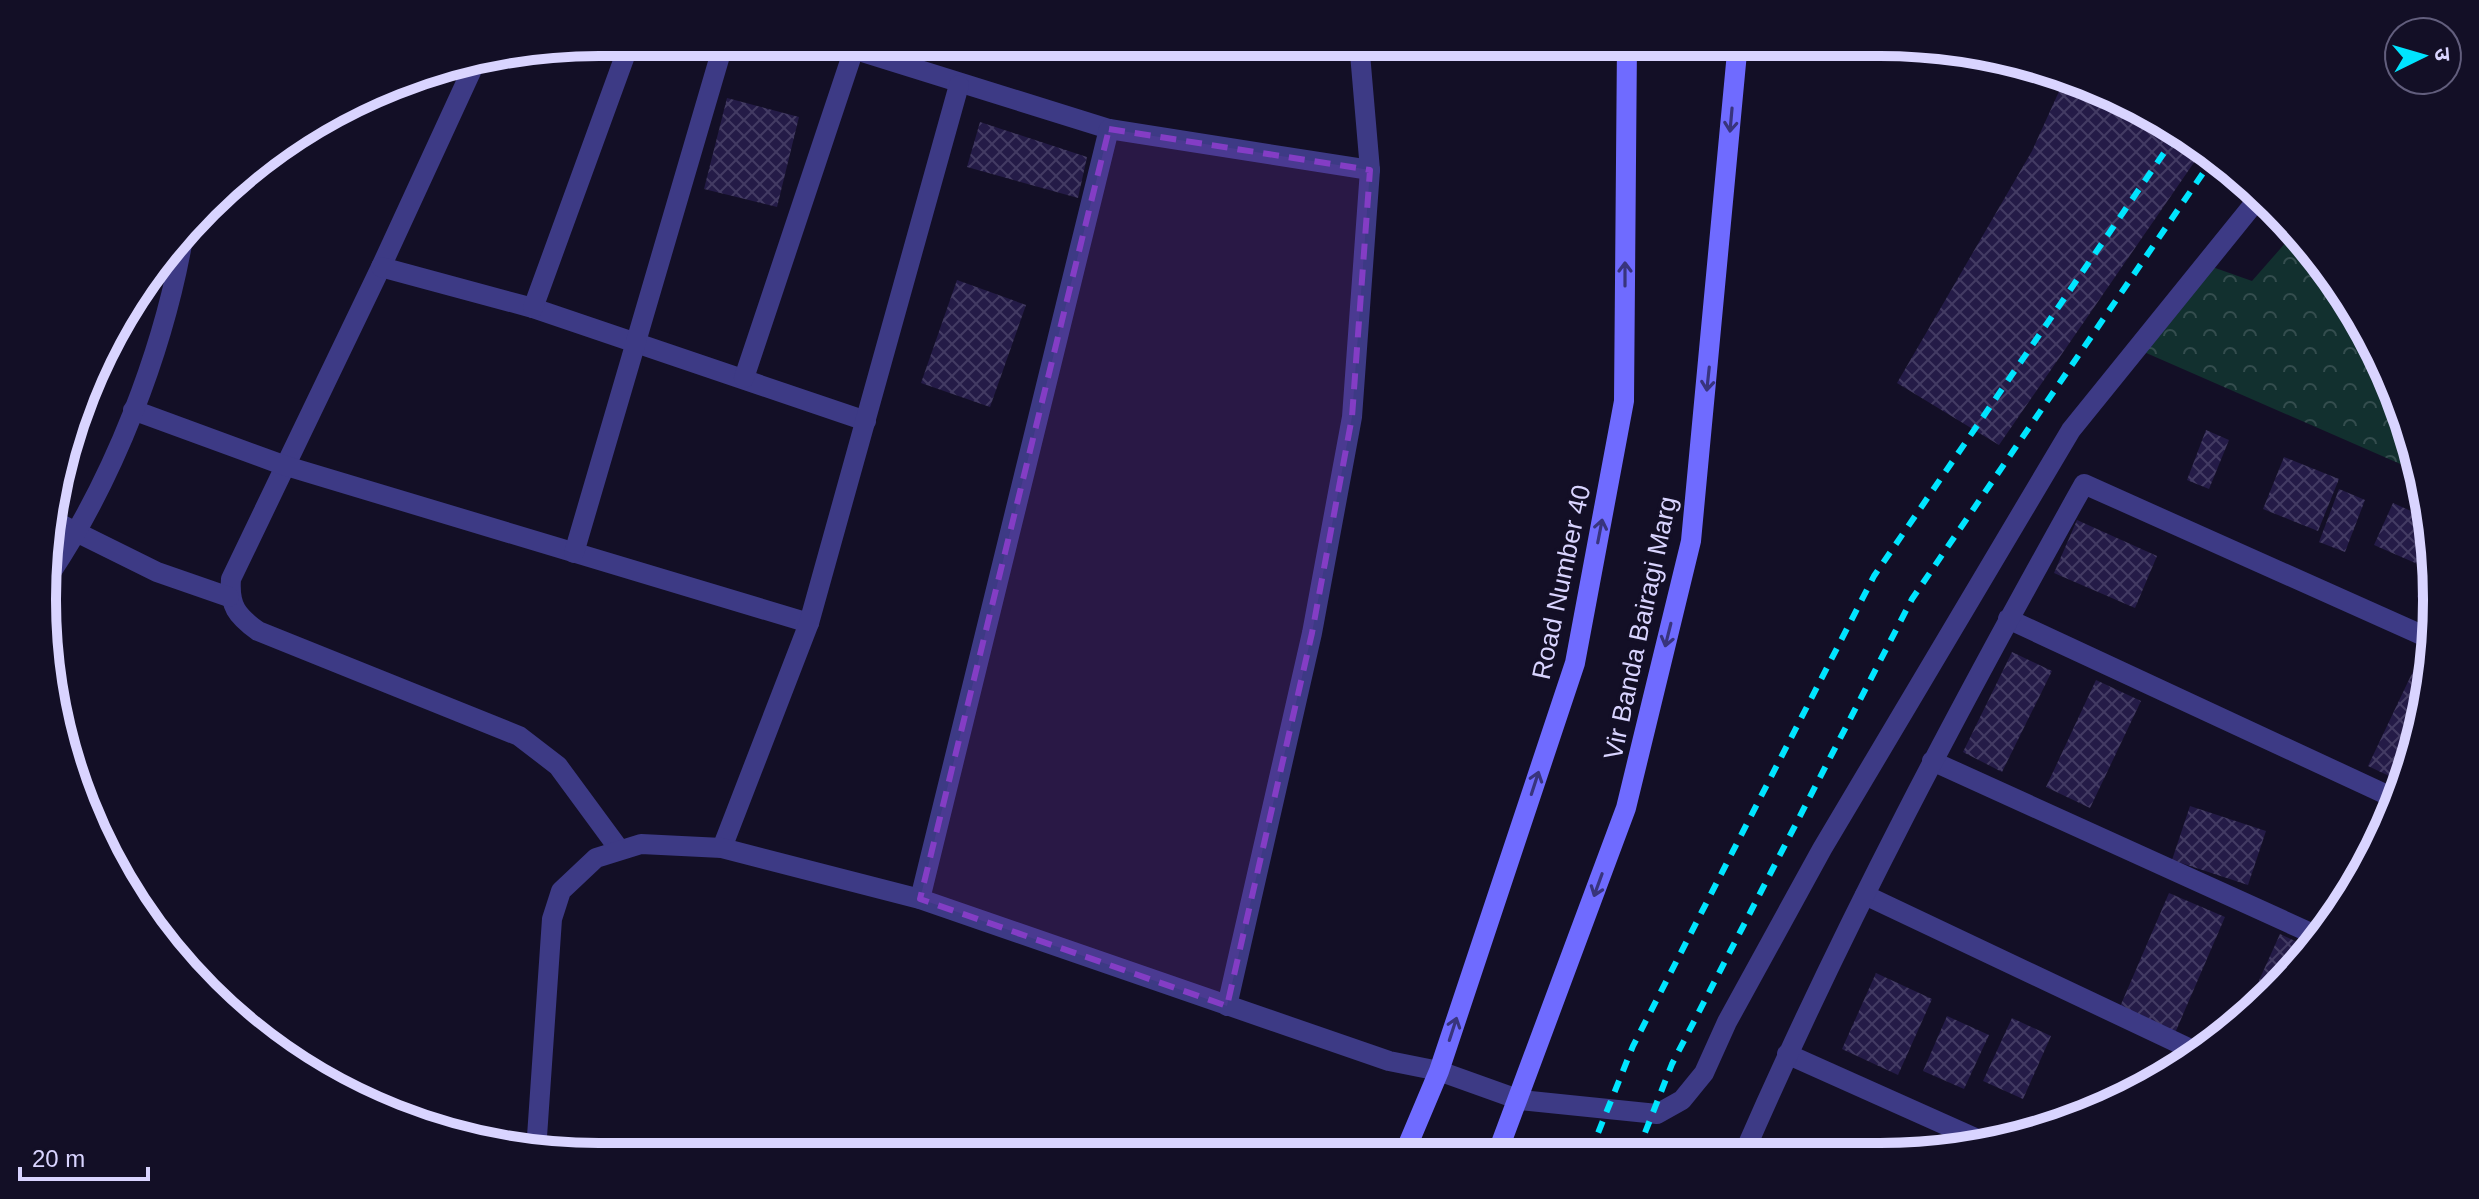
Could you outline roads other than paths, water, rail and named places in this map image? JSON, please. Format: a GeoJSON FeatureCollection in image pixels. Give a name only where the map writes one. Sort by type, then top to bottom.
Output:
{"type":"FeatureCollection","features":[{"type":"Feature","properties":{"kind":"main road","name":"Road Number 40"},"geometry":{"type":"LineString","coordinates":[[1409,1143],[1439,1071],[1575,663],[1621,416],[1627,56]]}},
{"type":"Feature","properties":{"kind":"main road","name":"Vir Banda Bairagi Marg"},"geometry":{"type":"LineString","coordinates":[[1502,1143],[1626,808],[1691,541],[1737,56]]}},
{"type":"Feature","properties":{"kind":"street"},"geometry":{"type":"LineString","coordinates":[[533,308],[625,56]]}},
{"type":"Feature","properties":{"kind":"street"},"geometry":{"type":"LineString","coordinates":[[574,553],[720,56]]}},
{"type":"Feature","properties":{"kind":"street"},"geometry":{"type":"LineString","coordinates":[[744,378],[852,56]]}},
{"type":"Feature","properties":{"kind":"street"},"geometry":{"type":"LineString","coordinates":[[866,56],[1109,129],[1370,170]]}},
{"type":"Feature","properties":{"kind":"street"},"geometry":{"type":"LineString","coordinates":[[1227,1006],[1312,633],[1352,417],[1370,170],[1360,56]]}},
{"type":"Feature","properties":{"kind":"street"},"geometry":{"type":"LineString","coordinates":[[471,72],[381,267],[283,465],[231,579],[229,597],[238,617],[258,631],[493,722],[541,749],[573,783],[619,849]]}},
{"type":"Feature","properties":{"kind":"street"},"geometry":{"type":"LineString","coordinates":[[722,848],[809,623],[959,85]]}},
{"type":"Feature","properties":{"kind":"street"},"geometry":{"type":"LineString","coordinates":[[920,899],[1109,129]]}},
{"type":"Feature","properties":{"kind":"street"},"geometry":{"type":"LineString","coordinates":[[537,1139],[552,919],[561,891],[596,858],[641,844],[676,843],[722,848],[920,899],[1389,1061],[1439,1071],[1520,1100],[1657,1114],[1682,1100],[1704,1073],[1727,1022],[1822,849],[2071,430],[2253,205]]}},
{"type":"Feature","properties":{"kind":"street"},"geometry":{"type":"LineString","coordinates":[[57,563],[77,533],[133,410],[160,335],[179,256]]}},
{"type":"Feature","properties":{"kind":"street"},"geometry":{"type":"LineString","coordinates":[[381,267],[533,308],[866,421]]}},
{"type":"Feature","properties":{"kind":"street"},"geometry":{"type":"LineString","coordinates":[[133,410],[283,465],[809,623]]}},
{"type":"Feature","properties":{"kind":"street"},"geometry":{"type":"LineString","coordinates":[[1748,1143],[1787,1054],[1932,761],[2084,484],[2422,635]]}},
{"type":"Feature","properties":{"kind":"street"},"geometry":{"type":"LineString","coordinates":[[62,525],[157,572],[229,597]]}},
{"type":"Feature","properties":{"kind":"street"},"geometry":{"type":"LineString","coordinates":[[2008,619],[2386,795]]}},
{"type":"Feature","properties":{"kind":"street"},"geometry":{"type":"LineString","coordinates":[[1932,761],[2309,932]]}},
{"type":"Feature","properties":{"kind":"street"},"geometry":{"type":"LineString","coordinates":[[1865,895],[2187,1047]]}},
{"type":"Feature","properties":{"kind":"street"},"geometry":{"type":"LineString","coordinates":[[1787,1054],[1969,1135]]}},
{"type":"Feature","properties":{"kind":"railway"},"geometry":{"type":"LineString","coordinates":[[1594,1143],[1633,1046],[1874,576],[2171,142]]}},
{"type":"Feature","properties":{"kind":"railway"},"geometry":{"type":"LineString","coordinates":[[1641,1143],[1672,1064],[1912,599],[2208,166]]}}]}
